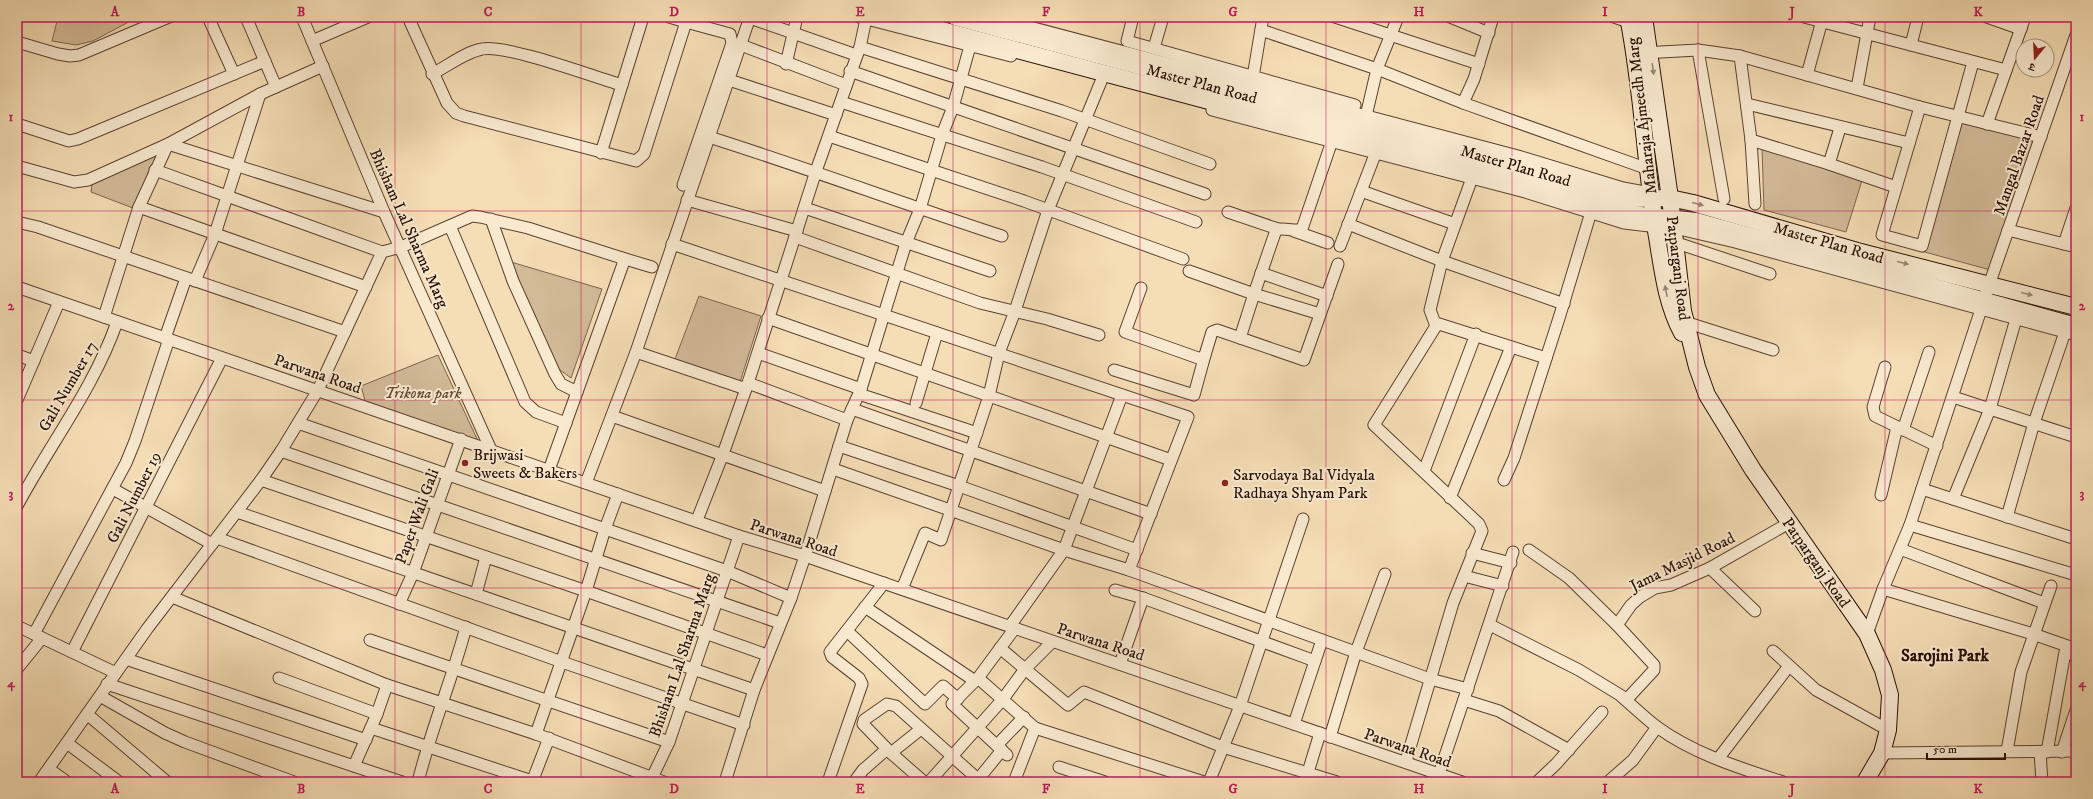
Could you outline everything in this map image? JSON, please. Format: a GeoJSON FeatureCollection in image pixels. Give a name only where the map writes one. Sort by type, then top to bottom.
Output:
{"type":"FeatureCollection","features":[{"type":"Feature","properties":{"kind":"main road","name":"Master Plan Road"},"geometry":{"type":"LineString","coordinates":[[893,17],[1224,105],[1487,172],[1654,221],[1673,230],[1696,220],[2072,331]]}},
{"type":"Feature","properties":{"kind":"main road","name":"Master Plan Road"},"geometry":{"type":"LineString","coordinates":[[955,17],[1269,101],[1449,146],[1633,199],[1650,196],[1670,198],[1693,203],[1857,251],[2076,307]]}},
{"type":"Feature","properties":{"kind":"main road","name":"Maharaja Ajmeedh Marg"},"geometry":{"type":"LineString","coordinates":[[1634,19],[1643,53],[1648,170],[1654,221]]}},
{"type":"Feature","properties":{"kind":"main road","name":"Patparganj Road"},"geometry":{"type":"LineString","coordinates":[[1643,53],[1670,198],[1685,322],[1692,352],[1707,395],[1789,523],[1867,634],[1883,670],[1890,695],[1888,730],[1882,753],[1865,782]]}},
{"type":"Feature","properties":{"kind":"main road","name":"Patparganj Road"},"geometry":{"type":"LineString","coordinates":[[1654,221],[1671,310],[1692,352]]}},
{"type":"Feature","properties":{"kind":"street"},"geometry":{"type":"LineString","coordinates":[[17,42],[70,56],[79,54],[169,17]]}},
{"type":"Feature","properties":{"kind":"street"},"geometry":{"type":"LineString","coordinates":[[208,17],[234,74]]}},
{"type":"Feature","properties":{"kind":"street"},"geometry":{"type":"LineString","coordinates":[[246,17],[276,87]]}},
{"type":"Feature","properties":{"kind":"street","name":"Bhisham Lal Sharma Marg"},"geometry":{"type":"LineString","coordinates":[[302,17],[384,212],[491,450]]}},
{"type":"Feature","properties":{"kind":"street"},"geometry":{"type":"LineString","coordinates":[[312,41],[368,17]]}},
{"type":"Feature","properties":{"kind":"street"},"geometry":{"type":"LineString","coordinates":[[408,17],[432,74],[447,103],[456,113],[601,153],[636,161],[641,158],[686,22]]}},
{"type":"Feature","properties":{"kind":"street"},"geometry":{"type":"LineString","coordinates":[[601,153],[643,17]]}},
{"type":"Feature","properties":{"kind":"street"},"geometry":{"type":"LineString","coordinates":[[669,17],[730,34],[732,43],[683,185]]}},
{"type":"Feature","properties":{"kind":"street"},"geometry":{"type":"LineString","coordinates":[[786,64],[798,17]]}},
{"type":"Feature","properties":{"kind":"street"},"geometry":{"type":"LineString","coordinates":[[992,17],[1367,112]]}},
{"type":"Feature","properties":{"kind":"street"},"geometry":{"type":"LineString","coordinates":[[1134,17],[1127,41],[1253,77],[1650,196]]}},
{"type":"Feature","properties":{"kind":"street"},"geometry":{"type":"LineString","coordinates":[[1154,48],[1163,17]]}},
{"type":"Feature","properties":{"kind":"street"},"geometry":{"type":"LineString","coordinates":[[1253,77],[1263,17]]}},
{"type":"Feature","properties":{"kind":"street"},"geometry":{"type":"LineString","coordinates":[[1335,17],[1479,64]]}},
{"type":"Feature","properties":{"kind":"street"},"geometry":{"type":"LineString","coordinates":[[1367,112],[1377,69],[1398,17]]}},
{"type":"Feature","properties":{"kind":"street"},"geometry":{"type":"LineString","coordinates":[[1450,17],[1489,33]]}},
{"type":"Feature","properties":{"kind":"street"},"geometry":{"type":"LineString","coordinates":[[1463,103],[1479,64],[1493,17]]}},
{"type":"Feature","properties":{"kind":"street"},"geometry":{"type":"LineString","coordinates":[[1614,17],[1634,19]]}},
{"type":"Feature","properties":{"kind":"street"},"geometry":{"type":"LineString","coordinates":[[1804,17],[1822,20],[1910,46],[2006,70]]}},
{"type":"Feature","properties":{"kind":"street"},"geometry":{"type":"LineString","coordinates":[[1857,88],[1870,17]]}},
{"type":"Feature","properties":{"kind":"street"},"geometry":{"type":"LineString","coordinates":[[1910,46],[1918,17]]}},
{"type":"Feature","properties":{"kind":"street"},"geometry":{"type":"LineString","coordinates":[[1988,17],[2021,29]]}},
{"type":"Feature","properties":{"kind":"street"},"geometry":{"type":"LineString","coordinates":[[1987,124],[2025,17]]}},
{"type":"Feature","properties":{"kind":"street"},"geometry":{"type":"LineString","coordinates":[[586,483],[636,352],[750,18],[858,51],[961,79],[1085,119],[1210,164]]}},
{"type":"Feature","properties":{"kind":"street"},"geometry":{"type":"LineString","coordinates":[[697,520],[723,454],[747,386],[816,171],[858,51],[862,18],[1102,79],[1376,152],[1591,212],[1624,223],[1654,221]]}},
{"type":"Feature","properties":{"kind":"street"},"geometry":{"type":"LineString","coordinates":[[1807,75],[1822,20]]}},
{"type":"Feature","properties":{"kind":"street"},"geometry":{"type":"LineString","coordinates":[[1261,30],[1377,69],[1463,103],[1648,170]]}},
{"type":"Feature","properties":{"kind":"street","name":"Mangal Bazar Road"},"geometry":{"type":"LineString","coordinates":[[1867,634],[1883,589],[1910,526],[1953,398],[1982,305],[2041,137],[2071,66],[2076,35]]}},
{"type":"Feature","properties":{"kind":"street"},"geometry":{"type":"LineString","coordinates":[[741,45],[786,64],[846,85]]}},
{"type":"Feature","properties":{"kind":"street"},"geometry":{"type":"LineString","coordinates":[[725,782],[754,690],[791,598],[833,469],[847,420],[860,392],[898,275],[906,243],[920,209],[942,135],[953,107],[970,46]]}},
{"type":"Feature","properties":{"kind":"street"},"geometry":{"type":"LineString","coordinates":[[432,74],[478,50],[491,48],[542,60],[622,85]]}},
{"type":"Feature","properties":{"kind":"street"},"geometry":{"type":"LineString","coordinates":[[1698,50],[1724,199]]}},
{"type":"Feature","properties":{"kind":"street"},"geometry":{"type":"LineString","coordinates":[[1643,53],[1698,50],[1740,56],[1920,107],[2041,137]]}},
{"type":"Feature","properties":{"kind":"street"},"geometry":{"type":"LineString","coordinates":[[1740,56],[1751,140],[1755,204]]}},
{"type":"Feature","properties":{"kind":"street"},"geometry":{"type":"LineString","coordinates":[[17,124],[69,140],[78,139],[265,61]]}},
{"type":"Feature","properties":{"kind":"street"},"geometry":{"type":"LineString","coordinates":[[1920,107],[1882,234],[1922,246],[1973,62]]}},
{"type":"Feature","properties":{"kind":"street"},"geometry":{"type":"LineString","coordinates":[[17,166],[74,182],[88,180],[168,144],[260,94],[323,66]]}},
{"type":"Feature","properties":{"kind":"street"},"geometry":{"type":"LineString","coordinates":[[850,71],[1205,194]]}},
{"type":"Feature","properties":{"kind":"street"},"geometry":{"type":"LineString","coordinates":[[902,589],[925,533],[941,540],[989,396],[999,353],[1015,311],[1048,210],[1102,79]]}},
{"type":"Feature","properties":{"kind":"street"},"geometry":{"type":"LineString","coordinates":[[728,80],[836,115]]}},
{"type":"Feature","properties":{"kind":"street"},"geometry":{"type":"LineString","coordinates":[[17,669],[38,636],[113,489],[135,441],[167,339],[190,279],[215,234],[260,94]]}},
{"type":"Feature","properties":{"kind":"street"},"geometry":{"type":"LineString","coordinates":[[841,102],[1062,174],[1196,222]]}},
{"type":"Feature","properties":{"kind":"street"},"geometry":{"type":"LineString","coordinates":[[1747,104],[1840,128],[1909,143]]}},
{"type":"Feature","properties":{"kind":"street"},"geometry":{"type":"LineString","coordinates":[[1829,164],[1840,128]]}},
{"type":"Feature","properties":{"kind":"street"},"geometry":{"type":"LineString","coordinates":[[829,136],[1048,210],[1183,259]]}},
{"type":"Feature","properties":{"kind":"street"},"geometry":{"type":"LineString","coordinates":[[709,137],[816,171],[920,209],[1002,236]]}},
{"type":"Feature","properties":{"kind":"street"},"geometry":{"type":"LineString","coordinates":[[1751,140],[1829,164],[1896,187]]}},
{"type":"Feature","properties":{"kind":"street"},"geometry":{"type":"LineString","coordinates":[[1294,231],[1302,229],[1303,227],[1332,141]]}},
{"type":"Feature","properties":{"kind":"street"},"geometry":{"type":"LineString","coordinates":[[168,144],[384,212]]}},
{"type":"Feature","properties":{"kind":"street"},"geometry":{"type":"LineString","coordinates":[[104,317],[139,207],[168,144]]}},
{"type":"Feature","properties":{"kind":"street"},"geometry":{"type":"LineString","coordinates":[[1340,246],[1376,152]]}},
{"type":"Feature","properties":{"kind":"street"},"geometry":{"type":"LineString","coordinates":[[155,170],[226,197],[382,252],[400,247],[472,216],[491,219],[652,268]]}},
{"type":"Feature","properties":{"kind":"street"},"geometry":{"type":"LineString","coordinates":[[1472,178],[1442,261],[1430,310],[1431,316],[1436,323],[1476,334],[1546,358]]}},
{"type":"Feature","properties":{"kind":"street"},"geometry":{"type":"LineString","coordinates":[[1361,191],[1455,224]]}},
{"type":"Feature","properties":{"kind":"street"},"geometry":{"type":"LineString","coordinates":[[687,200],[796,234],[898,275],[980,303],[1015,311],[1099,335]]}},
{"type":"Feature","properties":{"kind":"street"},"geometry":{"type":"LineString","coordinates":[[139,207],[366,287]]}},
{"type":"Feature","properties":{"kind":"street"},"geometry":{"type":"LineString","coordinates":[[805,208],[990,271]]}},
{"type":"Feature","properties":{"kind":"street"},"geometry":{"type":"LineString","coordinates":[[2064,244],[2076,208]]}},
{"type":"Feature","properties":{"kind":"street"},"geometry":{"type":"LineString","coordinates":[[1228,212],[1278,229],[1294,231],[1328,244]]}},
{"type":"Feature","properties":{"kind":"street"},"geometry":{"type":"LineString","coordinates":[[1504,480],[1514,458],[1564,304],[1591,212]]}},
{"type":"Feature","properties":{"kind":"street"},"geometry":{"type":"LineString","coordinates":[[491,219],[513,281],[554,374],[561,384],[577,392]]}},
{"type":"Feature","properties":{"kind":"street"},"geometry":{"type":"LineString","coordinates":[[17,222],[123,256],[345,332]]}},
{"type":"Feature","properties":{"kind":"street"},"geometry":{"type":"LineString","coordinates":[[1348,224],[1442,261],[1564,304]]}},
{"type":"Feature","properties":{"kind":"street"},"geometry":{"type":"LineString","coordinates":[[450,226],[525,402],[536,412],[566,423]]}},
{"type":"Feature","properties":{"kind":"street"},"geometry":{"type":"LineString","coordinates":[[1240,338],[1274,232],[1278,229]]}},
{"type":"Feature","properties":{"kind":"street"},"geometry":{"type":"LineString","coordinates":[[1673,230],[1770,274]]}},
{"type":"Feature","properties":{"kind":"street"},"geometry":{"type":"LineString","coordinates":[[2008,230],[2076,247]]}},
{"type":"Feature","properties":{"kind":"street"},"geometry":{"type":"LineString","coordinates":[[672,244],[1188,417],[1129,570]]}},
{"type":"Feature","properties":{"kind":"street"},"geometry":{"type":"LineString","coordinates":[[39,782],[107,684],[261,480],[281,451],[318,390],[382,252]]}},
{"type":"Feature","properties":{"kind":"street"},"geometry":{"type":"LineString","coordinates":[[549,470],[623,264],[622,258]]}},
{"type":"Feature","properties":{"kind":"street"},"geometry":{"type":"LineString","coordinates":[[1114,370],[1194,395],[1210,338],[1214,330],[1304,360],[1338,264]]}},
{"type":"Feature","properties":{"kind":"street"},"geometry":{"type":"LineString","coordinates":[[1189,271],[1254,294],[1320,314]]}},
{"type":"Feature","properties":{"kind":"street"},"geometry":{"type":"LineString","coordinates":[[1261,273],[1327,296]]}},
{"type":"Feature","properties":{"kind":"street","name":"Parwana Road"},"geometry":{"type":"LineString","coordinates":[[17,287],[697,520],[739,536],[805,556],[1052,642],[1406,761],[1462,782]]}},
{"type":"Feature","properties":{"kind":"street"},"geometry":{"type":"LineString","coordinates":[[1141,288],[1125,332],[1198,358],[1205,355]]}},
{"type":"Feature","properties":{"kind":"street"},"geometry":{"type":"LineString","coordinates":[[17,400],[59,302]]}},
{"type":"Feature","properties":{"kind":"street"},"geometry":{"type":"LineString","coordinates":[[1982,305],[2016,319],[2072,331],[2034,423],[2007,517]]}},
{"type":"Feature","properties":{"kind":"street"},"geometry":{"type":"LineString","coordinates":[[768,318],[925,372],[1171,460]]}},
{"type":"Feature","properties":{"kind":"street"},"geometry":{"type":"LineString","coordinates":[[1953,499],[1990,409],[2016,319]]}},
{"type":"Feature","properties":{"kind":"street","name":"Gali Number 17"},"geometry":{"type":"LineString","coordinates":[[17,506],[42,461],[94,377],[109,346],[117,322]]}},
{"type":"Feature","properties":{"kind":"street"},"geometry":{"type":"LineString","coordinates":[[1685,322],[1773,350]]}},
{"type":"Feature","properties":{"kind":"street"},"geometry":{"type":"LineString","coordinates":[[1406,761],[1453,603],[1482,531],[1479,524],[1374,425],[1436,323]]}},
{"type":"Feature","properties":{"kind":"street"},"geometry":{"type":"LineString","coordinates":[[916,403],[937,333]]}},
{"type":"Feature","properties":{"kind":"street"},"geometry":{"type":"LineString","coordinates":[[1424,471],[1476,334]]}},
{"type":"Feature","properties":{"kind":"street"},"geometry":{"type":"LineString","coordinates":[[1450,498],[1511,347]]}},
{"type":"Feature","properties":{"kind":"street"},"geometry":{"type":"LineString","coordinates":[[636,352],[747,386],[847,420]]}},
{"type":"Feature","properties":{"kind":"street"},"geometry":{"type":"LineString","coordinates":[[1881,495],[1900,428],[1929,352]]}},
{"type":"Feature","properties":{"kind":"street"},"geometry":{"type":"LineString","coordinates":[[758,353],[860,392],[977,433]]}},
{"type":"Feature","properties":{"kind":"street"},"geometry":{"type":"LineString","coordinates":[[17,355],[34,361]]}},
{"type":"Feature","properties":{"kind":"street","name":"Gali Number 19"},"geometry":{"type":"LineString","coordinates":[[72,652],[222,358]]}},
{"type":"Feature","properties":{"kind":"street"},"geometry":{"type":"LineString","coordinates":[[1885,367],[1873,412],[1878,418],[1937,446]]}},
{"type":"Feature","properties":{"kind":"street"},"geometry":{"type":"LineString","coordinates":[[1002,750],[952,704],[976,679],[1000,648],[1012,627],[1064,550],[1074,528],[1105,436],[1122,395]]}},
{"type":"Feature","properties":{"kind":"street"},"geometry":{"type":"LineString","coordinates":[[1953,398],[2076,437]]}},
{"type":"Feature","properties":{"kind":"street"},"geometry":{"type":"LineString","coordinates":[[852,409],[1151,514]]}},
{"type":"Feature","properties":{"kind":"street"},"geometry":{"type":"LineString","coordinates":[[612,416],[825,491]]}},
{"type":"Feature","properties":{"kind":"street"},"geometry":{"type":"LineString","coordinates":[[298,423],[727,571],[791,598]]}},
{"type":"Feature","properties":{"kind":"street","name":"Paper Wali Gali"},"geometry":{"type":"LineString","coordinates":[[399,604],[413,573],[461,439]]}},
{"type":"Feature","properties":{"kind":"street"},"geometry":{"type":"LineString","coordinates":[[839,446],[959,486],[1137,550]]}},
{"type":"Feature","properties":{"kind":"street"},"geometry":{"type":"LineString","coordinates":[[281,451],[437,503],[780,624]]}},
{"type":"Feature","properties":{"kind":"street"},"geometry":{"type":"LineString","coordinates":[[833,469],[1064,550],[1129,570],[1430,679],[1468,689]]}},
{"type":"Feature","properties":{"kind":"street"},"geometry":{"type":"LineString","coordinates":[[261,480],[586,591],[767,655]]}},
{"type":"Feature","properties":{"kind":"street"},"geometry":{"type":"LineString","coordinates":[[113,489],[146,508],[214,541],[466,627],[744,725]]}},
{"type":"Feature","properties":{"kind":"street"},"geometry":{"type":"LineString","coordinates":[[1922,489],[2076,539]]}},
{"type":"Feature","properties":{"kind":"street"},"geometry":{"type":"LineString","coordinates":[[536,734],[562,662],[605,529],[618,494]]}},
{"type":"Feature","properties":{"kind":"street"},"geometry":{"type":"LineString","coordinates":[[237,512],[413,573],[573,626],[754,690]]}},
{"type":"Feature","properties":{"kind":"street"},"geometry":{"type":"LineString","coordinates":[[1210,782],[1240,706],[1303,519]]}},
{"type":"Feature","properties":{"kind":"street","name":"Jama Masjid Road"},"geometry":{"type":"LineString","coordinates":[[1617,625],[1631,604],[1655,588],[1671,584],[1710,568],[1789,523]]}},
{"type":"Feature","properties":{"kind":"street"},"geometry":{"type":"LineString","coordinates":[[1910,526],[2076,575]]}},
{"type":"Feature","properties":{"kind":"street","name":"Bhisham Lal Sharma Marg"},"geometry":{"type":"LineString","coordinates":[[651,780],[669,742],[739,536]]}},
{"type":"Feature","properties":{"kind":"street"},"geometry":{"type":"LineString","coordinates":[[1900,549],[2044,602]]}},
{"type":"Feature","properties":{"kind":"street"},"geometry":{"type":"LineString","coordinates":[[1529,550],[1569,578],[1617,625],[1655,668],[1629,697],[1622,697]]}},
{"type":"Feature","properties":{"kind":"street"},"geometry":{"type":"LineString","coordinates":[[1439,774],[1514,552]]}},
{"type":"Feature","properties":{"kind":"street"},"geometry":{"type":"LineString","coordinates":[[1472,553],[1510,563]]}},
{"type":"Feature","properties":{"kind":"street"},"geometry":{"type":"LineString","coordinates":[[476,594],[486,557]]}},
{"type":"Feature","properties":{"kind":"street"},"geometry":{"type":"LineString","coordinates":[[1710,568],[1755,611]]}},
{"type":"Feature","properties":{"kind":"street"},"geometry":{"type":"LineString","coordinates":[[1307,777],[1325,735],[1385,574]]}},
{"type":"Feature","properties":{"kind":"street"},"geometry":{"type":"LineString","coordinates":[[1464,576],[1503,586]]}},
{"type":"Feature","properties":{"kind":"street"},"geometry":{"type":"LineString","coordinates":[[828,782],[862,687],[859,678],[830,655],[832,650],[884,583]]}},
{"type":"Feature","properties":{"kind":"street"},"geometry":{"type":"LineString","coordinates":[[2007,751],[2021,672],[2044,602],[2051,586]]}},
{"type":"Feature","properties":{"kind":"street"},"geometry":{"type":"LineString","coordinates":[[1883,589],[2033,634],[2076,649]]}},
{"type":"Feature","properties":{"kind":"street"},"geometry":{"type":"LineString","coordinates":[[1115,590],[1143,598],[1315,661]]}},
{"type":"Feature","properties":{"kind":"street"},"geometry":{"type":"LineString","coordinates":[[172,597],[387,685],[549,738],[651,780],[664,782]]}},
{"type":"Feature","properties":{"kind":"street"},"geometry":{"type":"LineString","coordinates":[[1120,664],[1143,598]]}},
{"type":"Feature","properties":{"kind":"street"},"geometry":{"type":"LineString","coordinates":[[865,607],[976,679],[1003,699],[1035,728],[1204,782]]}},
{"type":"Feature","properties":{"kind":"street"},"geometry":{"type":"LineString","coordinates":[[1490,625],[1579,670],[1622,697],[1657,727],[1697,750],[1783,782]]}},
{"type":"Feature","properties":{"kind":"street"},"geometry":{"type":"LineString","coordinates":[[17,626],[116,673]]}},
{"type":"Feature","properties":{"kind":"street"},"geometry":{"type":"LineString","coordinates":[[418,782],[427,746],[455,668],[466,627]]}},
{"type":"Feature","properties":{"kind":"street"},"geometry":{"type":"LineString","coordinates":[[847,631],[925,704],[943,686],[958,699]]}},
{"type":"Feature","properties":{"kind":"street"},"geometry":{"type":"LineString","coordinates":[[370,640],[669,742]]}},
{"type":"Feature","properties":{"kind":"street"},"geometry":{"type":"LineString","coordinates":[[1294,724],[1322,640]]}},
{"type":"Feature","properties":{"kind":"street"},"geometry":{"type":"LineString","coordinates":[[929,782],[1003,699],[1025,668],[1052,642]]}},
{"type":"Feature","properties":{"kind":"street"},"geometry":{"type":"LineString","coordinates":[[1000,648],[1068,705],[1084,692],[1223,747],[1307,777],[1337,782]]}},
{"type":"Feature","properties":{"kind":"street"},"geometry":{"type":"LineString","coordinates":[[1773,651],[1816,690],[1888,730]]}},
{"type":"Feature","properties":{"kind":"street"},"geometry":{"type":"LineString","coordinates":[[2036,782],[2042,777],[2044,752],[2065,652],[2076,656]]}},
{"type":"Feature","properties":{"kind":"street"},"geometry":{"type":"LineString","coordinates":[[126,659],[366,740]]}},
{"type":"Feature","properties":{"kind":"street"},"geometry":{"type":"LineString","coordinates":[[1718,758],[1789,666]]}},
{"type":"Feature","properties":{"kind":"street"},"geometry":{"type":"LineString","coordinates":[[279,678],[377,714]]}},
{"type":"Feature","properties":{"kind":"street"},"geometry":{"type":"LineString","coordinates":[[107,684],[402,782]]}},
{"type":"Feature","properties":{"kind":"street"},"geometry":{"type":"LineString","coordinates":[[354,766],[377,714],[387,685]]}},
{"type":"Feature","properties":{"kind":"street"},"geometry":{"type":"LineString","coordinates":[[100,696],[165,733],[185,742],[294,782]]}},
{"type":"Feature","properties":{"kind":"street"},"geometry":{"type":"LineString","coordinates":[[1464,700],[1499,712],[1569,750]]}},
{"type":"Feature","properties":{"kind":"street"},"geometry":{"type":"LineString","coordinates":[[924,782],[889,751],[863,724],[864,720],[887,704],[896,706],[978,781],[1002,750],[1024,717]]}},
{"type":"Feature","properties":{"kind":"street"},"geometry":{"type":"LineString","coordinates":[[2062,752],[2076,710]]}},
{"type":"Feature","properties":{"kind":"street"},"geometry":{"type":"LineString","coordinates":[[1537,782],[1569,750],[1602,712]]}},
{"type":"Feature","properties":{"kind":"street"},"geometry":{"type":"LineString","coordinates":[[87,714],[167,782]]}},
{"type":"Feature","properties":{"kind":"street"},"geometry":{"type":"LineString","coordinates":[[1608,782],[1633,760],[1657,727]]}},
{"type":"Feature","properties":{"kind":"street"},"geometry":{"type":"LineString","coordinates":[[371,728],[533,782],[549,738]]}},
{"type":"Feature","properties":{"kind":"street"},"geometry":{"type":"LineString","coordinates":[[1014,782],[1035,728]]}},
{"type":"Feature","properties":{"kind":"street"},"geometry":{"type":"LineString","coordinates":[[854,782],[863,770],[920,729]]}},
{"type":"Feature","properties":{"kind":"street"},"geometry":{"type":"LineString","coordinates":[[67,743],[119,782]]}},
{"type":"Feature","properties":{"kind":"street"},"geometry":{"type":"LineString","coordinates":[[1882,753],[2076,751]]}},
{"type":"Feature","properties":{"kind":"street"},"geometry":{"type":"LineString","coordinates":[[1059,767],[1105,782]]}},
{"type":"Feature","properties":{"kind":"street"},"geometry":{"type":"LineString","coordinates":[[49,769],[67,782]]}},
{"type":"Feature","properties":{"kind":"green space"},"geometry":{"type":"Polygon","coordinates":[[[58,17],[138,17],[93,41],[76,45],[52,41],[58,17]]]}},
{"type":"Feature","properties":{"kind":"green space"},"geometry":{"type":"Polygon","coordinates":[[[1957,116],[2041,137],[1994,271],[1921,251],[1957,116]]]}},
{"type":"Feature","properties":{"kind":"green space"},"geometry":{"type":"Polygon","coordinates":[[[1762,148],[1864,174],[1846,232],[1764,210],[1762,148]]]}},
{"type":"Feature","properties":{"kind":"green space"},"geometry":{"type":"Polygon","coordinates":[[[159,152],[138,210],[91,192],[93,178],[159,152]]]}},
{"type":"Feature","properties":{"kind":"green space"},"geometry":{"type":"Polygon","coordinates":[[[511,262],[602,289],[571,378],[556,367],[511,262]]]}},
{"type":"Feature","properties":{"kind":"green space"},"geometry":{"type":"Polygon","coordinates":[[[699,296],[761,316],[740,382],[675,359],[699,296]]]}},
{"type":"Feature","properties":{"kind":"green space","name":"Trikona park"},"geometry":{"type":"Polygon","coordinates":[[[438,355],[478,441],[366,404],[361,386],[438,355]]]}},
{"type":"Feature","properties":{"kind":"place","name":"Brijwasi Sweets & Bakers"},"geometry":{"type":"Point","coordinates":[465,463]}},
{"type":"Feature","properties":{"kind":"place","name":"Sarvodaya Bal Vidyala Radhaya Shyam Park"},"geometry":{"type":"Point","coordinates":[1225,483]}},
{"type":"Feature","properties":{"kind":"district","name":"Sarojini Park"},"geometry":{"type":"Point","coordinates":[1945,655]}}]}
